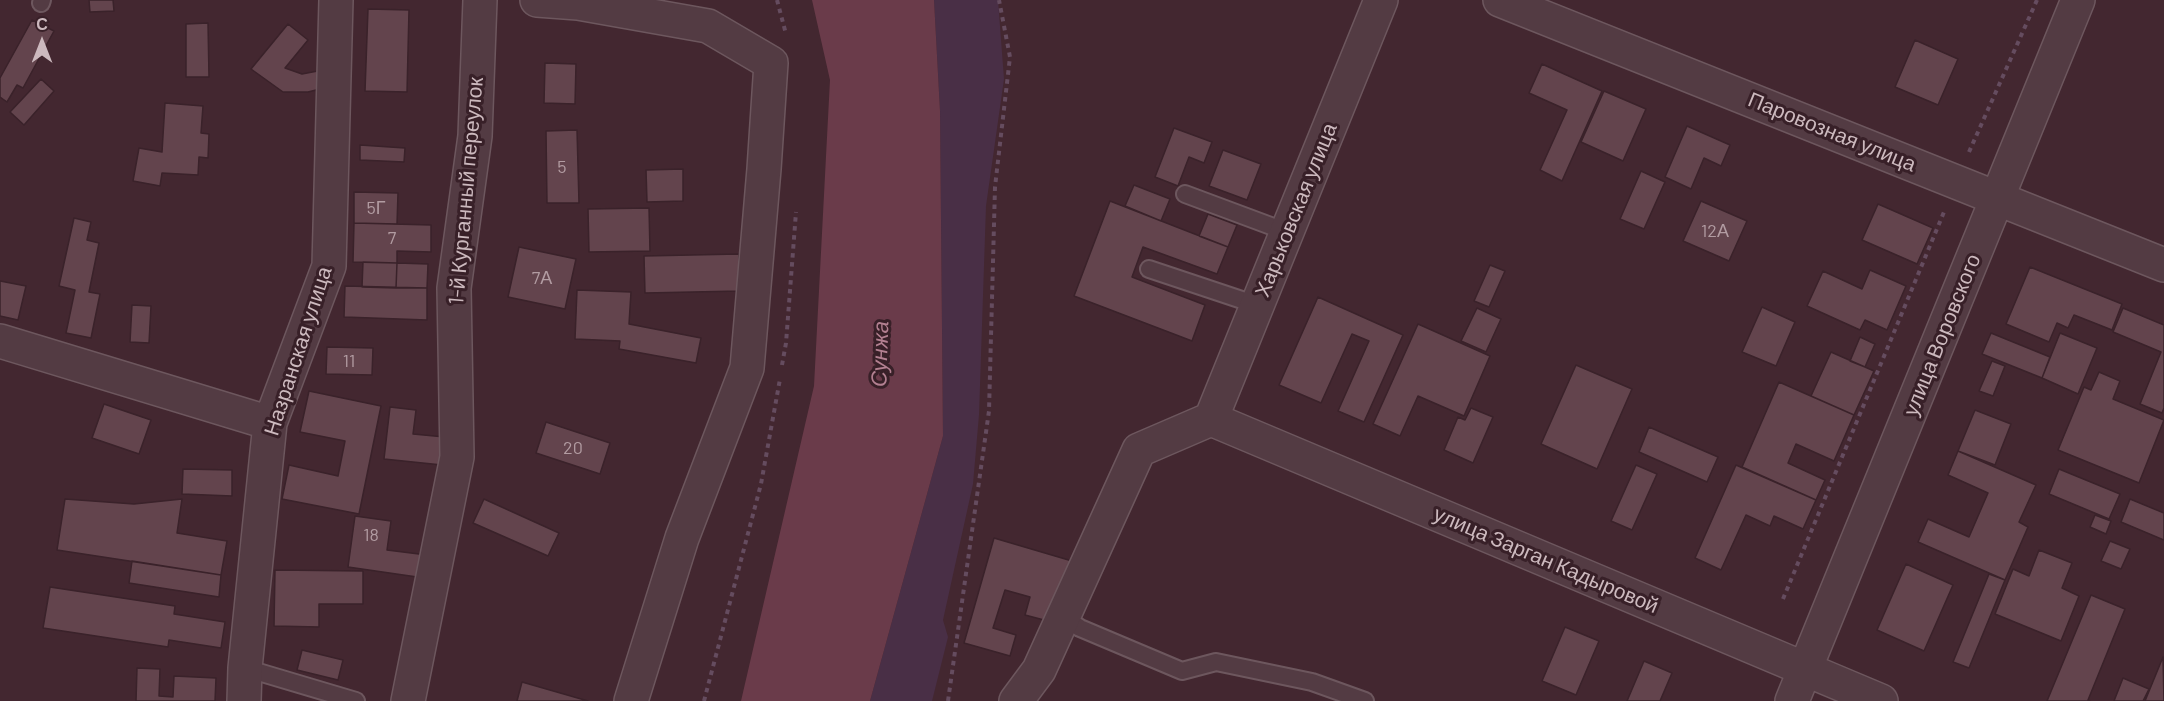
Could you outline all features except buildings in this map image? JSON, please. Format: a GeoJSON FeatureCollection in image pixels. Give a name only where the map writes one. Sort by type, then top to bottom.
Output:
{"type":"FeatureCollection","features":[{"type":"Feature","properties":{"kind":"street","name":"Назранская улица"},"geometry":{"type":"LineString","coordinates":[[244,701],[245,668],[270,423],[329,266],[336,0]]}},
{"type":"Feature","properties":{"kind":"street","name":"1-й Курганный переулок"},"geometry":{"type":"LineString","coordinates":[[408,701],[457,458],[454,288],[475,136],[480,0]]}},
{"type":"Feature","properties":{"kind":"street"},"geometry":{"type":"LineString","coordinates":[[537,0],[578,3],[708,26],[771,63],[747,368],[682,538],[631,701]]}},
{"type":"Feature","properties":{"kind":"street","name":"Харьковская улица"},"geometry":{"type":"LineString","coordinates":[[1211,419],[1381,0]]}},
{"type":"Feature","properties":{"kind":"street","name":"Паровозная улица"},"geometry":{"type":"LineString","coordinates":[[1500,0],[2164,265]]}},
{"type":"Feature","properties":{"kind":"street","name":"улица Воровского"},"geometry":{"type":"LineString","coordinates":[[1792,701],[2079,0]]}},
{"type":"Feature","properties":{"kind":"street"},"geometry":{"type":"LineString","coordinates":[[0,341],[270,423]]}},
{"type":"Feature","properties":{"kind":"street"},"geometry":{"type":"LineString","coordinates":[[1016,701],[1039,670],[1139,450],[1211,419]]}},
{"type":"Feature","properties":{"kind":"street","name":"улица Зарган Кадыровой"},"geometry":{"type":"LineString","coordinates":[[1211,419],[1881,701]]}},
{"type":"Feature","properties":{"kind":"lane"},"geometry":{"type":"LineString","coordinates":[[1185,194],[1287,232]]}},
{"type":"Feature","properties":{"kind":"lane"},"geometry":{"type":"LineString","coordinates":[[1149,269],[1257,305]]}},
{"type":"Feature","properties":{"kind":"lane"},"geometry":{"type":"LineString","coordinates":[[1063,617],[1080,628],[1182,671],[1216,662],[1312,682],[1365,701]]}},
{"type":"Feature","properties":{"kind":"lane"},"geometry":{"type":"LineString","coordinates":[[245,668],[356,701]]}},
{"type":"Feature","properties":{"kind":"path"},"geometry":{"type":"LineString","coordinates":[[948,701],[989,411],[995,187],[1010,57],[999,0]]}},
{"type":"Feature","properties":{"kind":"path"},"geometry":{"type":"LineString","coordinates":[[1783,599],[1956,182],[2037,0]]}},
{"type":"Feature","properties":{"kind":"shaded area"},"geometry":{"type":"Polygon","coordinates":[[[934,0],[998,0],[1004,79],[986,206],[979,415],[973,484],[943,620],[948,637],[932,701],[870,701],[943,436],[940,111],[934,0]]]}},
{"type":"Feature","properties":{"kind":"water","name":"Сунжа"},"geometry":{"type":"Polygon","coordinates":[[[812,0],[934,0],[940,111],[943,436],[870,701],[741,701],[814,386],[830,80],[812,0]]]}}]}
